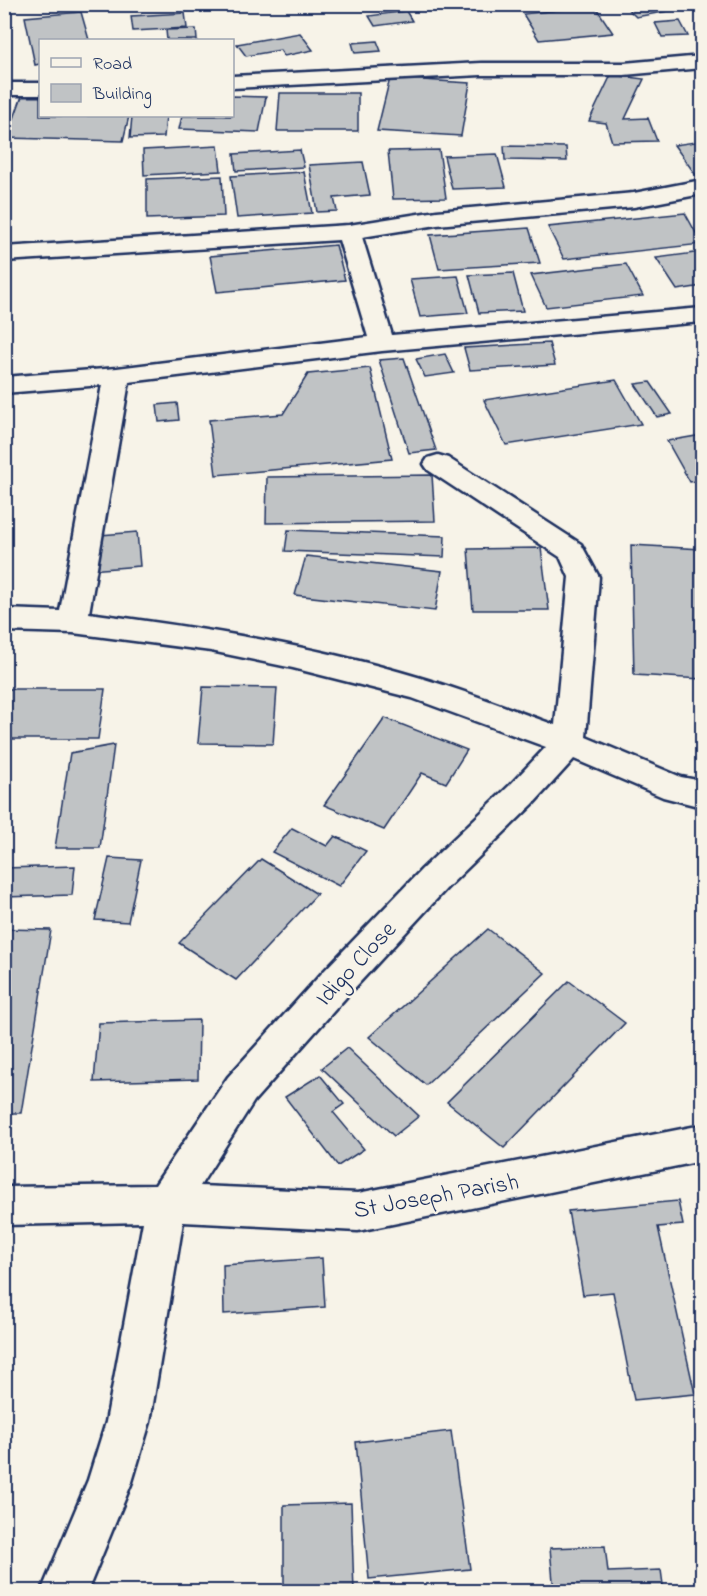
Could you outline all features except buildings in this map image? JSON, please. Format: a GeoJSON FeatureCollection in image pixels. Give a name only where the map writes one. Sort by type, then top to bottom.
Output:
{"type":"FeatureCollection","features":[{"type":"Feature","properties":{"kind":"street"},"geometry":{"type":"LineString","coordinates":[[234,82],[481,69],[624,69],[702,62]]}},
{"type":"Feature","properties":{"kind":"street"},"geometry":{"type":"LineString","coordinates":[[4,89],[39,89]]}},
{"type":"Feature","properties":{"kind":"street"},"geometry":{"type":"LineString","coordinates":[[4,254],[349,232],[438,218],[634,200],[702,187]]}},
{"type":"Feature","properties":{"kind":"street"},"geometry":{"type":"LineString","coordinates":[[349,232],[382,343]]}},
{"type":"Feature","properties":{"kind":"street"},"geometry":{"type":"LineString","coordinates":[[4,385],[117,376],[382,343],[702,315]]}},
{"type":"Feature","properties":{"kind":"street"},"geometry":{"type":"LineString","coordinates":[[73,622],[117,376]]}},
{"type":"Feature","properties":{"kind":"street"},"geometry":{"type":"LineString","coordinates":[[438,464],[571,551],[584,577],[569,743]]}},
{"type":"Feature","properties":{"kind":"street"},"geometry":{"type":"LineString","coordinates":[[4,620],[73,622],[211,640],[293,657],[418,688],[569,743],[675,789],[702,794]]}},
{"type":"Feature","properties":{"kind":"street","name":"Idigo Close"},"geometry":{"type":"LineString","coordinates":[[166,1203],[241,1089],[335,984],[434,879],[521,795],[569,743]]}},
{"type":"Feature","properties":{"kind":"street","name":"St Joseph Parish"},"geometry":{"type":"LineString","coordinates":[[4,1206],[166,1203],[358,1212],[702,1143]]}},
{"type":"Feature","properties":{"kind":"street"},"geometry":{"type":"LineString","coordinates":[[64,1592],[110,1482],[128,1422],[166,1203]]}}]}
